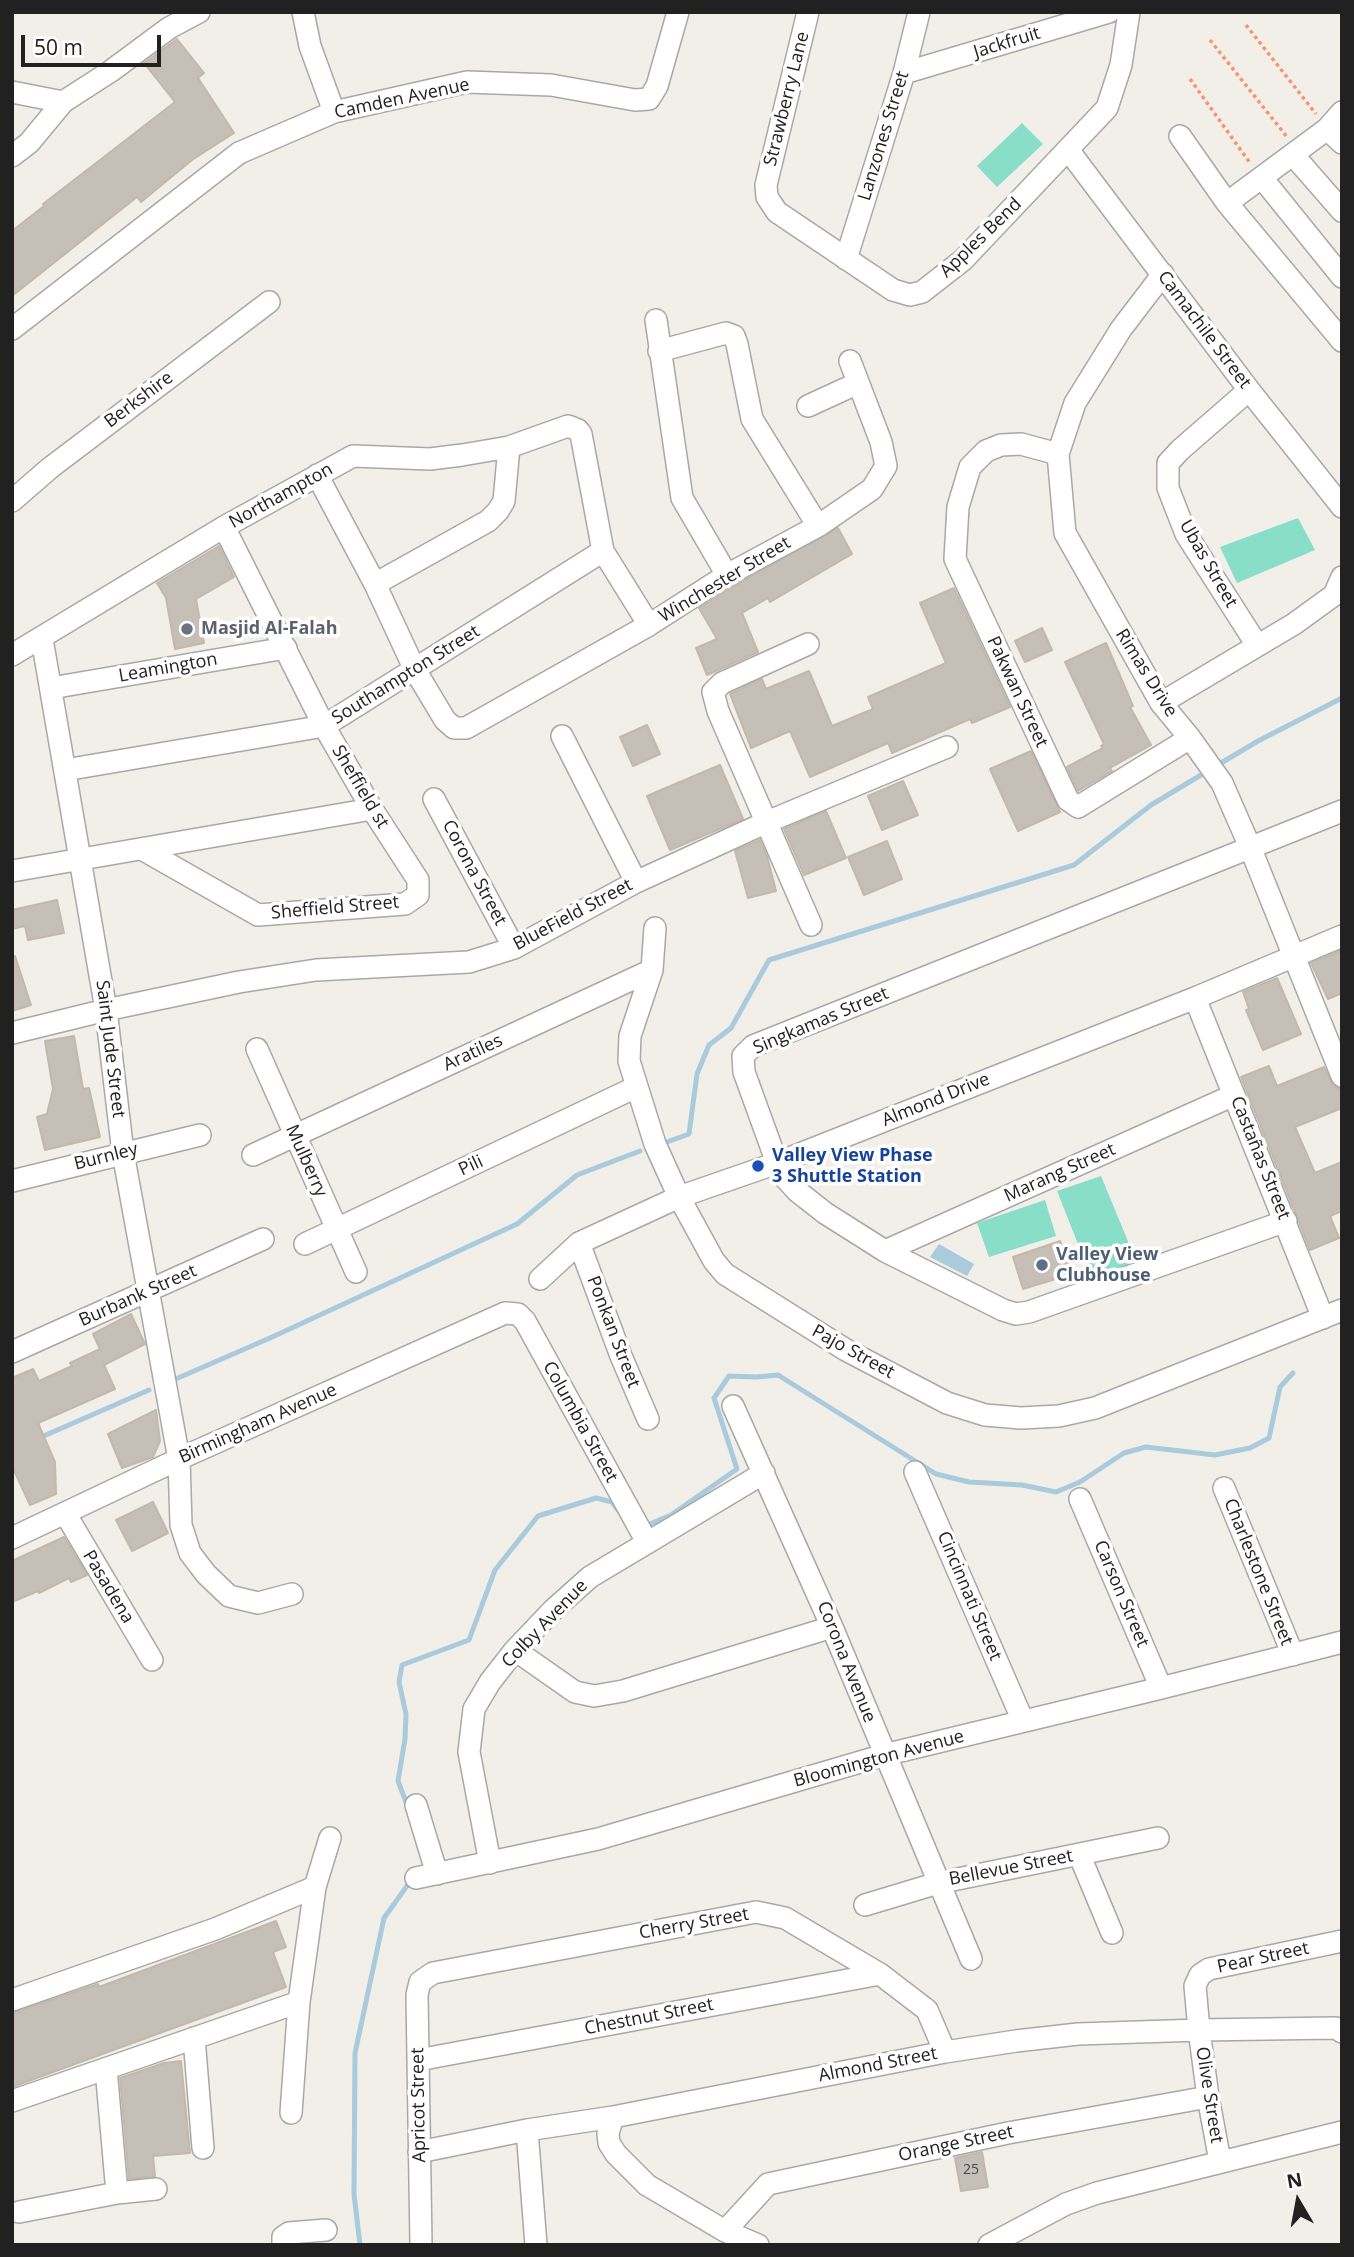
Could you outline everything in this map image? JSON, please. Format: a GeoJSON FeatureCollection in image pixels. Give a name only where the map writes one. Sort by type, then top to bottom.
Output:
{"type":"FeatureCollection","features":[{"type":"Feature","properties":{"kind":"street"},"geometry":{"type":"LineString","coordinates":[[12,156],[29,143],[63,102],[169,28],[199,12]]}},
{"type":"Feature","properties":{"kind":"street"},"geometry":{"type":"LineString","coordinates":[[303,12],[310,46],[334,112]]}},
{"type":"Feature","properties":{"kind":"street","name":"Camden Avenue"},"geometry":{"type":"LineString","coordinates":[[12,329],[239,153],[334,112],[467,82],[551,85],[635,100],[649,99],[657,86],[678,12]]}},
{"type":"Feature","properties":{"kind":"street","name":"Strawberry Lane"},"geometry":{"type":"LineString","coordinates":[[766,185],[808,12]]}},
{"type":"Feature","properties":{"kind":"street","name":"Lanzones Street"},"geometry":{"type":"LineString","coordinates":[[846,259],[904,73],[919,12]]}},
{"type":"Feature","properties":{"kind":"street","name":"Jackfruit"},"geometry":{"type":"LineString","coordinates":[[904,73],[1109,12]]}},
{"type":"Feature","properties":{"kind":"street","name":"Apples Bend"},"geometry":{"type":"LineString","coordinates":[[766,185],[767,197],[777,212],[893,290],[910,295],[922,292],[963,260],[1107,108],[1121,65],[1129,12]]}},
{"type":"Feature","properties":{"kind":"street"},"geometry":{"type":"LineString","coordinates":[[12,92],[63,102]]}},
{"type":"Feature","properties":{"kind":"street"},"geometry":{"type":"LineString","coordinates":[[1227,203],[1296,154],[1334,136],[1342,112]]}},
{"type":"Feature","properties":{"kind":"street"},"geometry":{"type":"LineString","coordinates":[[1180,136],[1227,203],[1342,341]]}},
{"type":"Feature","properties":{"kind":"street","name":"Camachile Street"},"geometry":{"type":"LineString","coordinates":[[1069,151],[1342,507]]}},
{"type":"Feature","properties":{"kind":"street"},"geometry":{"type":"LineString","coordinates":[[1296,154],[1342,211]]}},
{"type":"Feature","properties":{"kind":"street"},"geometry":{"type":"LineString","coordinates":[[1262,178],[1342,277]]}},
{"type":"Feature","properties":{"kind":"street","name":"Rimas Drive"},"geometry":{"type":"LineString","coordinates":[[1163,274],[1121,329],[1075,402],[1058,454],[1065,533],[1161,703],[1222,783],[1342,1076]]}},
{"type":"Feature","properties":{"kind":"street","name":"Berkshire"},"geometry":{"type":"LineString","coordinates":[[12,501],[50,468],[269,302]]}},
{"type":"Feature","properties":{"kind":"street"},"geometry":{"type":"LineString","coordinates":[[656,320],[681,498],[727,575]]}},
{"type":"Feature","properties":{"kind":"street"},"geometry":{"type":"LineString","coordinates":[[659,351],[726,333],[734,336],[752,419],[818,526]]}},
{"type":"Feature","properties":{"kind":"street","name":"Winchester Street"},"geometry":{"type":"LineString","coordinates":[[415,670],[445,720],[454,728],[466,728],[649,625],[727,575],[818,526],[872,489],[886,466],[881,442],[850,361]]}},
{"type":"Feature","properties":{"kind":"street"},"geometry":{"type":"LineString","coordinates":[[808,406],[859,383]]}},
{"type":"Feature","properties":{"kind":"street","name":"Ubas Street"},"geometry":{"type":"LineString","coordinates":[[1250,390],[1168,463],[1168,488],[1186,534],[1256,645]]}},
{"type":"Feature","properties":{"kind":"street","name":"Northampton"},"geometry":{"type":"LineString","coordinates":[[12,655],[224,527],[353,456],[430,459],[509,447],[568,426],[581,434],[603,551]]}},
{"type":"Feature","properties":{"kind":"street","name":"Pakwan Street"},"geometry":{"type":"LineString","coordinates":[[1058,454],[1021,444],[1001,445],[986,452],[970,467],[958,507],[955,559],[1068,800],[1078,807],[1089,802],[1190,738]]}},
{"type":"Feature","properties":{"kind":"street"},"geometry":{"type":"LineString","coordinates":[[375,584],[488,521],[498,511],[504,501],[509,447]]}},
{"type":"Feature","properties":{"kind":"street"},"geometry":{"type":"LineString","coordinates":[[317,475],[375,584],[415,670]]}},
{"type":"Feature","properties":{"kind":"street","name":"Sheffield st"},"geometry":{"type":"LineString","coordinates":[[224,527],[324,726],[372,809],[418,880],[418,895]]}},
{"type":"Feature","properties":{"kind":"street"},"geometry":{"type":"LineString","coordinates":[[603,551],[649,625]]}},
{"type":"Feature","properties":{"kind":"street","name":"Southampton Street"},"geometry":{"type":"LineString","coordinates":[[65,770],[324,726],[603,551]]}},
{"type":"Feature","properties":{"kind":"street"},"geometry":{"type":"LineString","coordinates":[[1161,703],[1294,624],[1334,595],[1342,577]]}},
{"type":"Feature","properties":{"kind":"street","name":"Saint Jude Street"},"geometry":{"type":"LineString","coordinates":[[42,639],[106,1010],[123,1153],[179,1459],[181,1525],[190,1553],[206,1574],[229,1596],[258,1603],[292,1594]]}},
{"type":"Feature","properties":{"kind":"street"},"geometry":{"type":"LineString","coordinates":[[807,644],[722,683],[713,692],[718,711],[811,925]]}},
{"type":"Feature","properties":{"kind":"street","name":"Leamington"},"geometry":{"type":"LineString","coordinates":[[51,688],[286,648]]}},
{"type":"Feature","properties":{"kind":"street"},"geometry":{"type":"LineString","coordinates":[[562,736],[636,882]]}},
{"type":"Feature","properties":{"kind":"street","name":"BlueField Street"},"geometry":{"type":"LineString","coordinates":[[12,1033],[239,982],[316,970],[469,962],[514,947],[636,882],[767,822],[947,747]]}},
{"type":"Feature","properties":{"kind":"street","name":"Corona Street"},"geometry":{"type":"LineString","coordinates":[[434,799],[514,947]]}},
{"type":"Feature","properties":{"kind":"street"},"geometry":{"type":"LineString","coordinates":[[12,871],[372,809]]}},
{"type":"Feature","properties":{"kind":"street","name":"Singkamas Street"},"geometry":{"type":"LineString","coordinates":[[1286,1221],[1016,1314],[885,1251],[825,1213],[797,1191],[786,1180],[777,1163],[744,1072],[743,1056],[753,1046],[1342,811]]}},
{"type":"Feature","properties":{"kind":"street","name":"Sheffield Street"},"geometry":{"type":"LineString","coordinates":[[142,849],[258,915],[405,904],[418,895]]}},
{"type":"Feature","properties":{"kind":"street","name":"Pajo Street"},"geometry":{"type":"LineString","coordinates":[[655,928],[652,970],[630,1036],[629,1060],[654,1144],[679,1197],[714,1261],[725,1274],[846,1350],[947,1403],[985,1415],[1021,1418],[1095,1408],[1332,1314]]}},
{"type":"Feature","properties":{"kind":"street","name":"Almond Drive"},"geometry":{"type":"LineString","coordinates":[[540,1279],[579,1243],[679,1197],[777,1163],[1195,998],[1342,936]]}},
{"type":"Feature","properties":{"kind":"street","name":"Aratiles"},"geometry":{"type":"LineString","coordinates":[[253,1155],[652,970]]}},
{"type":"Feature","properties":{"kind":"street","name":"Castañas Street"},"geometry":{"type":"LineString","coordinates":[[1195,998],[1286,1221],[1332,1314]]}},
{"type":"Feature","properties":{"kind":"street","name":"Mulberry"},"geometry":{"type":"LineString","coordinates":[[257,1049],[356,1272]]}},
{"type":"Feature","properties":{"kind":"street","name":"Pili"},"geometry":{"type":"LineString","coordinates":[[305,1244],[636,1087]]}},
{"type":"Feature","properties":{"kind":"street","name":"Marang Street"},"geometry":{"type":"LineString","coordinates":[[885,1251],[1234,1095]]}},
{"type":"Feature","properties":{"kind":"street","name":"Burnley"},"geometry":{"type":"LineString","coordinates":[[12,1181],[200,1135]]}},
{"type":"Feature","properties":{"kind":"street","name":"Burbank Street"},"geometry":{"type":"LineString","coordinates":[[12,1352],[263,1239]]}},
{"type":"Feature","properties":{"kind":"street","name":"Ponkan Street"},"geometry":{"type":"LineString","coordinates":[[579,1243],[621,1356],[648,1419]]}},
{"type":"Feature","properties":{"kind":"street","name":"Birmingham Avenue"},"geometry":{"type":"LineString","coordinates":[[12,1538],[179,1459],[505,1313]]}},
{"type":"Feature","properties":{"kind":"street","name":"Columbia Street"},"geometry":{"type":"LineString","coordinates":[[505,1313],[518,1314],[525,1321],[647,1542]]}},
{"type":"Feature","properties":{"kind":"street","name":"Corona Avenue"},"geometry":{"type":"LineString","coordinates":[[733,1406],[832,1627],[971,1959]]}},
{"type":"Feature","properties":{"kind":"street","name":"Cincinnati Street"},"geometry":{"type":"LineString","coordinates":[[915,1472],[1023,1721]]}},
{"type":"Feature","properties":{"kind":"street","name":"Colby Avenue"},"geometry":{"type":"LineString","coordinates":[[490,1863],[469,1752],[474,1709],[490,1682],[515,1650],[553,1610],[590,1577],[764,1473]]}},
{"type":"Feature","properties":{"kind":"street","name":"Charlestone Street"},"geometry":{"type":"LineString","coordinates":[[1224,1488],[1293,1655]]}},
{"type":"Feature","properties":{"kind":"street","name":"Carson Street"},"geometry":{"type":"LineString","coordinates":[[1080,1499],[1161,1688]]}},
{"type":"Feature","properties":{"kind":"street","name":"Pasadena"},"geometry":{"type":"LineString","coordinates":[[65,1513],[152,1660]]}},
{"type":"Feature","properties":{"kind":"street"},"geometry":{"type":"LineString","coordinates":[[515,1650],[575,1692],[594,1696],[623,1691],[832,1627]]}},
{"type":"Feature","properties":{"kind":"street","name":"Bloomington Avenue"},"geometry":{"type":"LineString","coordinates":[[416,1805],[426,1876],[598,1839],[884,1755],[1342,1642]]}},
{"type":"Feature","properties":{"kind":"street","name":"Bellevue Street"},"geometry":{"type":"LineString","coordinates":[[865,1905],[938,1882],[1158,1838]]}},
{"type":"Feature","properties":{"kind":"street"},"geometry":{"type":"LineString","coordinates":[[291,2113],[299,2002],[315,1886],[330,1839]]}},
{"type":"Feature","properties":{"kind":"street"},"geometry":{"type":"LineString","coordinates":[[1079,1854],[1112,1933]]}},
{"type":"Feature","properties":{"kind":"street"},"geometry":{"type":"LineString","coordinates":[[12,2000],[215,1929],[315,1886]]}},
{"type":"Feature","properties":{"kind":"street","name":"Cherry Street"},"geometry":{"type":"LineString","coordinates":[[433,1972],[756,1912],[785,1918],[880,1974],[923,2006],[945,2052]]}},
{"type":"Feature","properties":{"kind":"street","name":"Pear Street"},"geometry":{"type":"LineString","coordinates":[[1199,2030],[1195,1986],[1200,1975],[1209,1969],[1342,1941]]}},
{"type":"Feature","properties":{"kind":"street","name":"Apricot Street"},"geometry":{"type":"LineString","coordinates":[[421,2245],[417,1995],[420,1982],[433,1972]]}},
{"type":"Feature","properties":{"kind":"street","name":"Chestnut Street"},"geometry":{"type":"LineString","coordinates":[[418,2060],[880,1974]]}},
{"type":"Feature","properties":{"kind":"street"},"geometry":{"type":"LineString","coordinates":[[12,2101],[299,2002]]}},
{"type":"Feature","properties":{"kind":"street","name":"Almond Street"},"geometry":{"type":"LineString","coordinates":[[419,2152],[945,2052],[1016,2041],[1078,2034],[1340,2029]]}},
{"type":"Feature","properties":{"kind":"street","name":"Olive Street"},"geometry":{"type":"LineString","coordinates":[[1199,2030],[1220,2161]]}},
{"type":"Feature","properties":{"kind":"street"},"geometry":{"type":"LineString","coordinates":[[194,2038],[203,2148]]}},
{"type":"Feature","properties":{"kind":"street"},"geometry":{"type":"LineString","coordinates":[[106,2069],[117,2193]]}},
{"type":"Feature","properties":{"kind":"street","name":"Orange Street"},"geometry":{"type":"LineString","coordinates":[[725,2231],[768,2184],[1008,2133],[1208,2097]]}},
{"type":"Feature","properties":{"kind":"street"},"geometry":{"type":"LineString","coordinates":[[613,2117],[608,2133],[609,2143],[615,2154],[647,2185],[725,2231],[758,2245]]}},
{"type":"Feature","properties":{"kind":"street"},"geometry":{"type":"LineString","coordinates":[[527,2130],[536,2245]]}},
{"type":"Feature","properties":{"kind":"street"},"geometry":{"type":"LineString","coordinates":[[989,2245],[1066,2204],[1097,2193],[1342,2132]]}},
{"type":"Feature","properties":{"kind":"street"},"geometry":{"type":"LineString","coordinates":[[19,2212],[117,2193],[156,2189]]}},
{"type":"Feature","properties":{"kind":"street"},"geometry":{"type":"LineString","coordinates":[[283,2245],[283,2237],[289,2233],[326,2230]]}},
{"type":"Feature","properties":{"kind":"path"},"geometry":{"type":"LineString","coordinates":[[1246,25],[1334,136]]}},
{"type":"Feature","properties":{"kind":"path"},"geometry":{"type":"LineString","coordinates":[[1210,40],[1296,154]]}},
{"type":"Feature","properties":{"kind":"path"},"geometry":{"type":"LineString","coordinates":[[1190,79],[1262,178]]}},
{"type":"Feature","properties":{"kind":"green space"},"geometry":{"type":"Polygon","coordinates":[[[1022,123],[1043,144],[997,187],[977,166],[1022,123]]]}},
{"type":"Feature","properties":{"kind":"green space"},"geometry":{"type":"Polygon","coordinates":[[[1298,518],[1315,550],[1237,583],[1220,547],[1298,518]]]}},
{"type":"Feature","properties":{"kind":"green space"},"geometry":{"type":"Polygon","coordinates":[[[1101,1176],[1137,1263],[1091,1277],[1057,1191],[1101,1176]]]}},
{"type":"Feature","properties":{"kind":"green space"},"geometry":{"type":"Polygon","coordinates":[[[1045,1200],[1056,1236],[989,1257],[977,1223],[1045,1200]]]}},
{"type":"Feature","properties":{"kind":"water"},"geometry":{"type":"Polygon","coordinates":[[[939,1244],[974,1264],[967,1276],[930,1257],[939,1244]]]}},
{"type":"Feature","properties":{"kind":"building"},"geometry":{"type":"Polygon","coordinates":[[[177,39],[204,73],[198,78],[234,133],[192,160],[141,202],[137,197],[12,296],[12,231],[175,102],[144,63],[177,39]]]}},
{"type":"Feature","properties":{"kind":"building"},"geometry":{"type":"Polygon","coordinates":[[[838,528],[852,554],[770,602],[768,598],[742,613],[758,652],[707,675],[696,648],[717,639],[699,608],[838,528]]]}},
{"type":"Feature","properties":{"kind":"building"},"geometry":{"type":"Polygon","coordinates":[[[219,546],[234,577],[196,599],[204,643],[175,649],[166,598],[157,583],[219,546]]]}},
{"type":"Feature","properties":{"kind":"building"},"geometry":{"type":"Polygon","coordinates":[[[954,588],[1010,707],[972,723],[970,719],[892,753],[888,743],[810,777],[790,731],[751,748],[730,694],[762,679],[766,689],[809,671],[832,726],[873,709],[868,697],[946,663],[920,603],[954,588]]]}},
{"type":"Feature","properties":{"kind":"building"},"geometry":{"type":"Polygon","coordinates":[[[1042,628],[1052,650],[1025,662],[1015,641],[1042,628]]]}},
{"type":"Feature","properties":{"kind":"building"},"geometry":{"type":"Polygon","coordinates":[[[1106,643],[1133,706],[1130,707],[1151,745],[1110,768],[1112,771],[1078,791],[1067,767],[1103,748],[1101,746],[1104,744],[1065,662],[1106,643]]]}},
{"type":"Feature","properties":{"kind":"building"},"geometry":{"type":"Polygon","coordinates":[[[647,725],[660,754],[633,766],[620,737],[647,725]]]}},
{"type":"Feature","properties":{"kind":"building"},"geometry":{"type":"Polygon","coordinates":[[[1031,751],[1060,812],[1018,831],[990,769],[1031,751]]]}},
{"type":"Feature","properties":{"kind":"building"},"geometry":{"type":"Polygon","coordinates":[[[720,765],[743,819],[670,850],[647,796],[720,765]]]}},
{"type":"Feature","properties":{"kind":"building"},"geometry":{"type":"Polygon","coordinates":[[[903,781],[918,815],[882,830],[868,796],[903,781]]]}},
{"type":"Feature","properties":{"kind":"building"},"geometry":{"type":"Polygon","coordinates":[[[826,811],[846,858],[804,875],[784,829],[826,811]]]}},
{"type":"Feature","properties":{"kind":"building"},"geometry":{"type":"Polygon","coordinates":[[[760,840],[776,891],[748,898],[735,851],[760,840]]]}},
{"type":"Feature","properties":{"kind":"building"},"geometry":{"type":"Polygon","coordinates":[[[887,841],[902,879],[864,895],[848,857],[887,841]]]}},
{"type":"Feature","properties":{"kind":"building"},"geometry":{"type":"Polygon","coordinates":[[[57,900],[64,933],[28,940],[25,926],[12,929],[12,910],[57,900]]]}},
{"type":"Feature","properties":{"kind":"building"},"geometry":{"type":"Polygon","coordinates":[[[1342,950],[1342,993],[1328,999],[1311,963],[1342,950]]]}},
{"type":"Feature","properties":{"kind":"building"},"geometry":{"type":"Polygon","coordinates":[[[15,956],[31,1005],[12,1011],[12,957],[15,956]]]}},
{"type":"Feature","properties":{"kind":"building"},"geometry":{"type":"Polygon","coordinates":[[[1277,978],[1301,1034],[1263,1050],[1246,1010],[1249,1009],[1243,992],[1277,978]]]}},
{"type":"Feature","properties":{"kind":"building"},"geometry":{"type":"Polygon","coordinates":[[[74,1036],[83,1089],[89,1088],[100,1137],[45,1150],[37,1117],[47,1114],[53,1089],[45,1041],[74,1036]]]}},
{"type":"Feature","properties":{"kind":"building"},"geometry":{"type":"Polygon","coordinates":[[[1269,1066],[1277,1086],[1324,1067],[1333,1086],[1342,1089],[1342,1108],[1295,1127],[1315,1173],[1342,1162],[1342,1211],[1330,1216],[1339,1238],[1310,1250],[1241,1077],[1269,1066]]]}},
{"type":"Feature","properties":{"kind":"building","name":"Valley View Clubhouse"},"geometry":{"type":"Polygon","coordinates":[[[1060,1241],[1072,1274],[1023,1289],[1013,1257],[1060,1241]]]}},
{"type":"Feature","properties":{"kind":"building"},"geometry":{"type":"Polygon","coordinates":[[[131,1314],[145,1344],[104,1365],[115,1389],[38,1423],[55,1462],[56,1494],[30,1505],[12,1466],[12,1378],[33,1369],[39,1381],[72,1366],[70,1363],[100,1349],[93,1334],[131,1314]]]}},
{"type":"Feature","properties":{"kind":"building"},"geometry":{"type":"Polygon","coordinates":[[[156,1410],[160,1441],[153,1457],[122,1468],[108,1434],[156,1410]]]}},
{"type":"Feature","properties":{"kind":"building"},"geometry":{"type":"Polygon","coordinates":[[[153,1502],[168,1533],[132,1551],[116,1520],[153,1502]]]}},
{"type":"Feature","properties":{"kind":"building"},"geometry":{"type":"Polygon","coordinates":[[[64,1537],[87,1575],[71,1582],[69,1578],[39,1593],[38,1591],[12,1602],[12,1561],[64,1537]]]}},
{"type":"Feature","properties":{"kind":"building"},"geometry":{"type":"Polygon","coordinates":[[[276,1921],[286,1947],[273,1952],[286,1987],[12,2087],[12,2013],[98,1984],[99,1987],[276,1921]]]}},
{"type":"Feature","properties":{"kind":"building"},"geometry":{"type":"Polygon","coordinates":[[[181,2061],[190,2153],[153,2156],[155,2176],[129,2179],[120,2078],[164,2063],[181,2061]]]}},
{"type":"Feature","properties":{"kind":"building"},"geometry":{"type":"Polygon","coordinates":[[[982,2152],[988,2187],[961,2191],[955,2158],[982,2152]]]}},
{"type":"Feature","properties":{"kind":"waterway"},"geometry":{"type":"LineString","coordinates":[[1221,763],[1342,698]]}},
{"type":"Feature","properties":{"kind":"waterway"},"geometry":{"type":"LineString","coordinates":[[664,1143],[689,1134],[697,1074],[709,1045],[731,1028],[769,960],[1074,865],[1151,805],[1201,775]]}},
{"type":"Feature","properties":{"kind":"waterway"},"geometry":{"type":"LineString","coordinates":[[171,1381],[517,1224],[577,1175],[640,1151]]}},
{"type":"Feature","properties":{"kind":"waterway"},"geometry":{"type":"LineString","coordinates":[[643,1527],[671,1515],[737,1469],[714,1398],[729,1376],[778,1375],[936,1474],[969,1482],[1022,1485],[1056,1492],[1080,1482],[1124,1453],[1146,1447],[1215,1455],[1250,1448],[1269,1438],[1280,1387],[1293,1373]]}},
{"type":"Feature","properties":{"kind":"waterway"},"geometry":{"type":"LineString","coordinates":[[39,1438],[149,1390]]}},
{"type":"Feature","properties":{"kind":"waterway"},"geometry":{"type":"LineString","coordinates":[[408,1807],[398,1781],[406,1714],[399,1682],[402,1665],[469,1640],[495,1570],[538,1516],[596,1498],[612,1502],[618,1510]]}},
{"type":"Feature","properties":{"kind":"waterway"},"geometry":{"type":"LineString","coordinates":[[360,2245],[354,2194],[355,2053],[384,1918],[412,1879]]}},
{"type":"Feature","properties":{"kind":"place","name":"Masjid Al-Falah"},"geometry":{"type":"Point","coordinates":[187,629]}},
{"type":"Feature","properties":{"kind":"place","name":"Valley View Phase 3 Shuttle Station"},"geometry":{"type":"Point","coordinates":[758,1166]}},
{"type":"Feature","properties":{"kind":"place","name":"Valley View Clubhouse"},"geometry":{"type":"Point","coordinates":[1042,1265]}}]}
